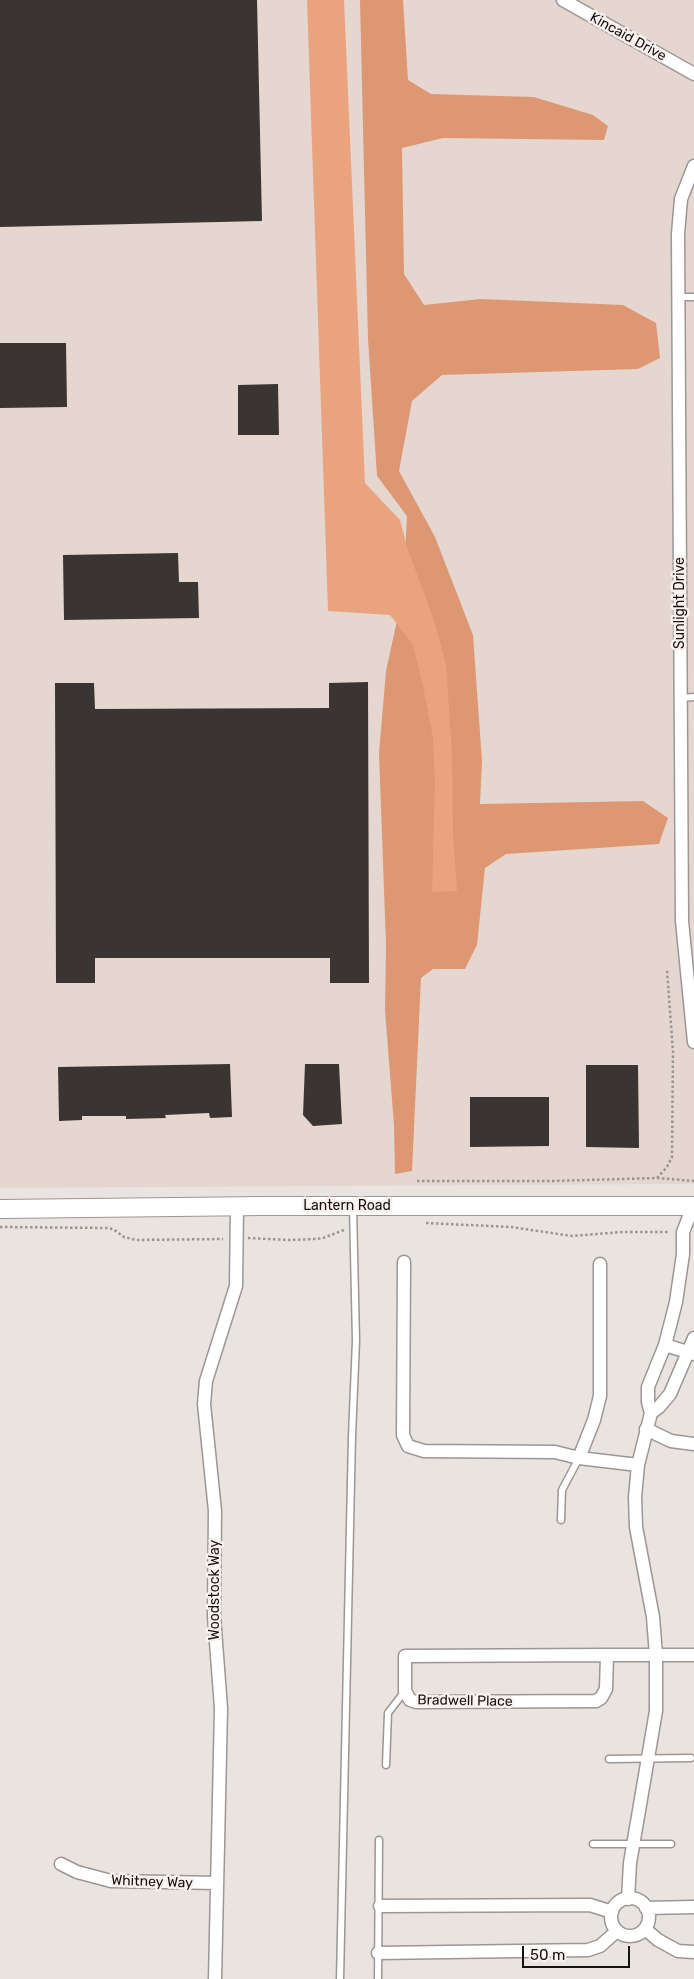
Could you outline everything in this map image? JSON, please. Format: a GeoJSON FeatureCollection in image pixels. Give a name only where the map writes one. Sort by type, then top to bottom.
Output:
{"type":"FeatureCollection","features":[{"type":"Feature","properties":{"kind":"street","name":"Kincaid Drive"},"geometry":{"type":"LineString","coordinates":[[562,0],[694,74]]}},
{"type":"Feature","properties":{"kind":"street","name":"Sunlight Drive"},"geometry":{"type":"LineString","coordinates":[[694,166],[681,199],[678,297],[688,697],[682,921],[694,1042]]}},
{"type":"Feature","properties":{"kind":"street","name":"Lantern Road"},"geometry":{"type":"LineString","coordinates":[[0,1209],[237,1206],[694,1206]]}},
{"type":"Feature","properties":{"kind":"street","name":"Woodstock Way"},"geometry":{"type":"LineString","coordinates":[[215,1979],[221,1708],[214,1616],[215,1511],[204,1404],[206,1381],[236,1286],[237,1206]]}},
{"type":"Feature","properties":{"kind":"street"},"geometry":{"type":"LineString","coordinates":[[628,1899],[630,1863],[656,1711],[656,1655],[652,1608],[636,1527],[635,1497],[638,1465],[651,1413],[648,1402],[648,1387],[665,1345],[676,1302],[680,1278],[683,1232],[694,1206]]}},
{"type":"Feature","properties":{"kind":"street"},"geometry":{"type":"LineString","coordinates":[[404,1262],[403,1435],[408,1446],[424,1451],[555,1452],[579,1458],[638,1465]]}},
{"type":"Feature","properties":{"kind":"street"},"geometry":{"type":"LineString","coordinates":[[579,1458],[594,1420],[600,1396],[600,1264]]}},
{"type":"Feature","properties":{"kind":"street"},"geometry":{"type":"LineString","coordinates":[[651,1413],[659,1408],[670,1394],[692,1354],[694,1338]]}},
{"type":"Feature","properties":{"kind":"street"},"geometry":{"type":"LineString","coordinates":[[665,1345],[692,1354]]}},
{"type":"Feature","properties":{"kind":"street"},"geometry":{"type":"LineString","coordinates":[[646,1428],[671,1441],[694,1444]]}},
{"type":"Feature","properties":{"kind":"street","name":"Bradwell Place"},"geometry":{"type":"LineString","coordinates":[[607,1655],[606,1689],[601,1698],[596,1701],[416,1702],[410,1700],[405,1691],[405,1656],[607,1655],[694,1655]]}},
{"type":"Feature","properties":{"kind":"street","name":"Whitney Way"},"geometry":{"type":"LineString","coordinates":[[61,1864],[77,1872],[110,1881],[217,1883]]}},
{"type":"Feature","properties":{"kind":"street"},"geometry":{"type":"LineString","coordinates":[[628,1899],[639,1900],[646,1908],[649,1919],[645,1929],[628,1936],[617,1931],[612,1922],[612,1912],[618,1903],[628,1899]]}},
{"type":"Feature","properties":{"kind":"street"},"geometry":{"type":"LineString","coordinates":[[380,1906],[590,1905],[612,1912]]}},
{"type":"Feature","properties":{"kind":"street"},"geometry":{"type":"LineString","coordinates":[[646,1908],[694,1907]]}},
{"type":"Feature","properties":{"kind":"street"},"geometry":{"type":"LineString","coordinates":[[645,1929],[658,1940],[678,1951],[694,1952]]}},
{"type":"Feature","properties":{"kind":"street"},"geometry":{"type":"LineString","coordinates":[[378,1953],[588,1950],[600,1946],[617,1931]]}},
{"type":"Feature","properties":{"kind":"lane"},"geometry":{"type":"LineString","coordinates":[[678,297],[694,297]]}},
{"type":"Feature","properties":{"kind":"lane"},"geometry":{"type":"LineString","coordinates":[[340,1979],[352,1436],[356,1358],[353,1206]]}},
{"type":"Feature","properties":{"kind":"lane"},"geometry":{"type":"LineString","coordinates":[[561,1520],[562,1490],[579,1458]]}},
{"type":"Feature","properties":{"kind":"lane"},"geometry":{"type":"LineString","coordinates":[[386,1765],[388,1713],[405,1691]]}},
{"type":"Feature","properties":{"kind":"lane"},"geometry":{"type":"LineString","coordinates":[[609,1759],[692,1758]]}},
{"type":"Feature","properties":{"kind":"lane"},"geometry":{"type":"LineString","coordinates":[[378,1979],[380,1840]]}},
{"type":"Feature","properties":{"kind":"lane"},"geometry":{"type":"LineString","coordinates":[[593,1844],[670,1844]]}},
{"type":"Feature","properties":{"kind":"path"},"geometry":{"type":"LineString","coordinates":[[656,1178],[668,1167],[672,1157],[673,1052],[668,970]]}},
{"type":"Feature","properties":{"kind":"path"},"geometry":{"type":"LineString","coordinates":[[417,1181],[552,1181],[656,1178],[694,1181]]}},
{"type":"Feature","properties":{"kind":"shaded area"},"geometry":{"type":"Polygon","coordinates":[[[0,0],[694,0],[694,1184],[0,1188],[0,0]]]}},
{"type":"Feature","properties":{"kind":"shaded area"},"geometry":{"type":"Polygon","coordinates":[[[307,0],[344,0],[365,483],[400,520],[408,550],[435,623],[446,665],[452,752],[453,833],[457,891],[432,892],[435,783],[433,738],[413,645],[390,615],[328,611],[307,0]]]}},
{"type":"Feature","properties":{"kind":"shaded area"},"geometry":{"type":"Polygon","coordinates":[[[360,0],[403,0],[408,80],[431,94],[534,97],[593,115],[608,126],[604,140],[443,138],[402,148],[404,274],[424,305],[481,299],[623,305],[656,323],[660,358],[638,369],[442,375],[412,401],[399,471],[435,537],[473,635],[482,761],[480,804],[643,801],[668,818],[659,844],[506,854],[485,868],[477,945],[465,969],[433,969],[421,978],[412,1171],[395,1174],[394,1125],[385,1011],[386,945],[379,753],[386,671],[403,593],[407,516],[377,476],[368,339],[360,0]]]}},
{"type":"Feature","properties":{"kind":"building"},"geometry":{"type":"Polygon","coordinates":[[[0,0],[257,0],[262,221],[0,227],[0,0]]]}},
{"type":"Feature","properties":{"kind":"building"},"geometry":{"type":"Polygon","coordinates":[[[0,343],[66,343],[67,407],[0,408],[0,343]]]}},
{"type":"Feature","properties":{"kind":"building"},"geometry":{"type":"Polygon","coordinates":[[[278,384],[279,435],[238,435],[238,385],[278,384]]]}},
{"type":"Feature","properties":{"kind":"building"},"geometry":{"type":"Polygon","coordinates":[[[178,553],[179,582],[198,582],[199,618],[64,620],[63,555],[178,553]]]}},
{"type":"Feature","properties":{"kind":"building"},"geometry":{"type":"Polygon","coordinates":[[[368,682],[369,983],[330,983],[330,958],[95,958],[95,983],[56,983],[55,683],[94,683],[95,709],[329,708],[329,683],[368,682]]]}},
{"type":"Feature","properties":{"kind":"building"},"geometry":{"type":"Polygon","coordinates":[[[230,1064],[232,1117],[210,1118],[209,1113],[165,1115],[166,1118],[126,1119],[126,1116],[82,1116],[82,1120],[59,1121],[58,1067],[230,1064]]]}},
{"type":"Feature","properties":{"kind":"building"},"geometry":{"type":"Polygon","coordinates":[[[305,1064],[339,1064],[342,1124],[313,1126],[303,1115],[305,1064]]]}},
{"type":"Feature","properties":{"kind":"building"},"geometry":{"type":"Polygon","coordinates":[[[586,1065],[638,1065],[639,1148],[586,1147],[586,1065]]]}},
{"type":"Feature","properties":{"kind":"building"},"geometry":{"type":"Polygon","coordinates":[[[470,1097],[549,1097],[549,1146],[470,1147],[470,1097]]]}}]}
